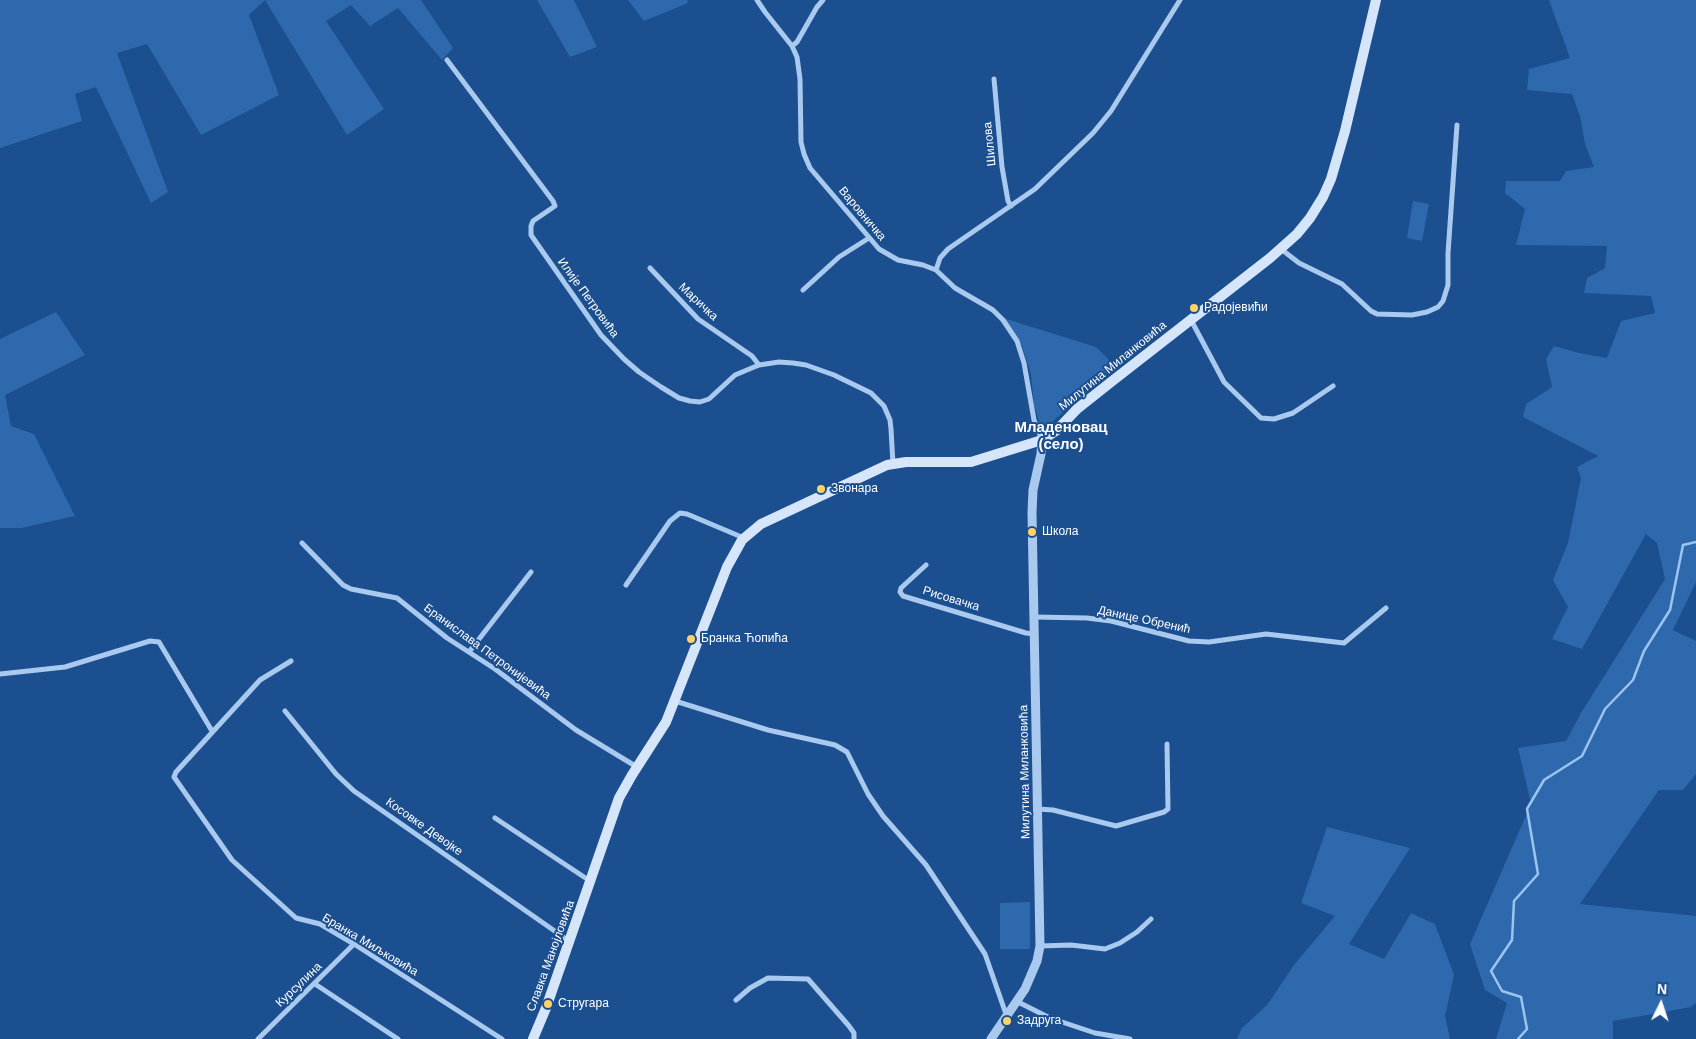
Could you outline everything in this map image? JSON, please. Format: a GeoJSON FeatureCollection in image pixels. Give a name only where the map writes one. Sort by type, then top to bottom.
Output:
{"type":"FeatureCollection","features":[{"type":"Feature","properties":{"kind":"main road","name":"Милутина Миланковића"},"geometry":{"type":"LineString","coordinates":[[1042,440],[1057,430],[1072,414],[1099,391],[1280,249],[1297,234],[1310,218],[1331,179],[1347,122],[1374,1]]}},
{"type":"Feature","properties":{"kind":"main road","name":"Славка Манојловића"},"geometry":{"type":"LineString","coordinates":[[533,1039],[546,1008],[620,798],[637,767],[660,733],[675,701],[727,568],[744,538],[765,522],[892,464],[906,462],[971,462],[1042,440]]}},
{"type":"Feature","properties":{"kind":"street","name":"Варовничка"},"geometry":{"type":"LineString","coordinates":[[757,0],[792,46],[798,65],[801,142],[810,168],[879,249],[893,258],[936,270],[955,288],[993,310],[1009,327],[1017,341],[1024,363],[1034,420],[1042,440]]}},
{"type":"Feature","properties":{"kind":"street"},"geometry":{"type":"LineString","coordinates":[[792,46],[797,42],[817,7],[824,0]]}},
{"type":"Feature","properties":{"kind":"street"},"geometry":{"type":"LineString","coordinates":[[936,270],[940,258],[948,249],[1035,189],[1093,133],[1111,111],[1180,0]]}},
{"type":"Feature","properties":{"kind":"street","name":"Илије Петровића"},"geometry":{"type":"LineString","coordinates":[[447,60],[553,201],[555,206],[530,226],[531,235],[601,335],[638,372],[679,398],[700,402],[709,399],[735,375],[759,365],[779,362],[806,365],[850,381],[871,393],[884,406],[890,420],[892,464]]}},
{"type":"Feature","properties":{"kind":"street","name":"Шилова"},"geometry":{"type":"LineString","coordinates":[[994,79],[1002,167],[1008,201],[1011,206]]}},
{"type":"Feature","properties":{"kind":"street"},"geometry":{"type":"LineString","coordinates":[[1280,249],[1299,263],[1342,284],[1370,311],[1377,314],[1412,315],[1427,312],[1438,307],[1443,301],[1448,285],[1448,253],[1458,125]]}},
{"type":"Feature","properties":{"kind":"street"},"geometry":{"type":"LineString","coordinates":[[804,290],[839,257],[869,238]]}},
{"type":"Feature","properties":{"kind":"street","name":"Маричка"},"geometry":{"type":"LineString","coordinates":[[650,268],[698,319],[752,356],[759,365]]}},
{"type":"Feature","properties":{"kind":"street"},"geometry":{"type":"LineString","coordinates":[[1191,320],[1224,382],[1261,418],[1274,419],[1293,412],[1333,386]]}},
{"type":"Feature","properties":{"kind":"street","name":"Милутина Миланковића"},"geometry":{"type":"LineString","coordinates":[[990,1039],[1018,1002],[1032,975],[1040,946],[1032,498],[1042,440]]}},
{"type":"Feature","properties":{"kind":"street"},"geometry":{"type":"LineString","coordinates":[[626,585],[670,521],[680,513],[687,514],[744,538]]}},
{"type":"Feature","properties":{"kind":"street","name":"Бранислава Петронијевића"},"geometry":{"type":"LineString","coordinates":[[302,543],[343,585],[351,589],[397,598],[447,638],[494,669],[576,730],[637,767]]}},
{"type":"Feature","properties":{"kind":"street","name":"Рисовачка"},"geometry":{"type":"LineString","coordinates":[[926,565],[901,588],[900,592],[903,596],[1034,634]]}},
{"type":"Feature","properties":{"kind":"street"},"geometry":{"type":"LineString","coordinates":[[469,652],[531,572]]}},
{"type":"Feature","properties":{"kind":"street","name":"Данице Обренић"},"geometry":{"type":"LineString","coordinates":[[1034,617],[1087,618],[1111,621],[1189,641],[1209,642],[1266,634],[1344,643],[1386,608]]}},
{"type":"Feature","properties":{"kind":"street"},"geometry":{"type":"LineString","coordinates":[[0,674],[65,666],[150,641],[159,642],[212,731]]}},
{"type":"Feature","properties":{"kind":"street","name":"Бранка Миљковића"},"geometry":{"type":"LineString","coordinates":[[290,661],[260,680],[219,727],[212,731],[176,772],[174,777],[232,860],[296,918],[320,924],[502,1039]]}},
{"type":"Feature","properties":{"kind":"street"},"geometry":{"type":"LineString","coordinates":[[675,701],[768,730],[835,745],[846,752],[868,794],[883,816],[926,865],[985,954],[1007,1017]]}},
{"type":"Feature","properties":{"kind":"street","name":"Косовке Девојке"},"geometry":{"type":"LineString","coordinates":[[285,711],[336,774],[354,791],[570,941]]}},
{"type":"Feature","properties":{"kind":"street"},"geometry":{"type":"LineString","coordinates":[[1038,808],[1116,826],[1164,812],[1168,809],[1166,744]]}},
{"type":"Feature","properties":{"kind":"street"},"geometry":{"type":"LineString","coordinates":[[495,818],[590,881]]}},
{"type":"Feature","properties":{"kind":"street"},"geometry":{"type":"LineString","coordinates":[[1040,946],[1071,945],[1105,949],[1120,943],[1137,932],[1151,919]]}},
{"type":"Feature","properties":{"kind":"street","name":"Курсулина"},"geometry":{"type":"LineString","coordinates":[[258,1039],[354,944]]}},
{"type":"Feature","properties":{"kind":"street"},"geometry":{"type":"LineString","coordinates":[[736,1000],[750,988],[768,978],[808,979],[849,1026],[854,1033],[854,1039]]}},
{"type":"Feature","properties":{"kind":"street"},"geometry":{"type":"LineString","coordinates":[[315,984],[398,1039]]}},
{"type":"Feature","properties":{"kind":"street"},"geometry":{"type":"LineString","coordinates":[[1018,1002],[1050,1018],[1094,1033],[1130,1039]]}},
{"type":"Feature","properties":{"kind":"shaded area"},"geometry":{"type":"Polygon","coordinates":[[[0,0],[265,0],[249,15],[279,95],[201,135],[147,44],[117,53],[168,192],[151,203],[96,87],[75,94],[82,121],[0,148],[0,0]]]}},
{"type":"Feature","properties":{"kind":"shaded area"},"geometry":{"type":"Polygon","coordinates":[[[265,0],[421,0],[453,48],[442,60],[398,8],[370,26],[351,5],[326,21],[384,109],[347,135],[265,0]]]}},
{"type":"Feature","properties":{"kind":"shaded area"},"geometry":{"type":"Polygon","coordinates":[[[537,0],[574,0],[597,47],[570,57],[537,0]]]}},
{"type":"Feature","properties":{"kind":"shaded area"},"geometry":{"type":"Polygon","coordinates":[[[628,0],[687,0],[688,3],[644,21],[628,0]]]}},
{"type":"Feature","properties":{"kind":"shaded area"},"geometry":{"type":"Polygon","coordinates":[[[1549,0],[1696,0],[1696,582],[1673,630],[1696,641],[1696,774],[1683,790],[1659,790],[1580,904],[1696,916],[1696,1003],[1691,1007],[1613,1021],[1613,1039],[1496,1039],[1507,1003],[1485,990],[1470,944],[1531,804],[1518,748],[1566,741],[1581,713],[1665,579],[1657,543],[1646,534],[1582,649],[1552,639],[1568,607],[1553,580],[1568,543],[1581,478],[1577,467],[1598,456],[1523,417],[1526,404],[1552,387],[1546,359],[1554,346],[1607,358],[1621,321],[1655,313],[1651,296],[1584,293],[1587,278],[1605,268],[1607,246],[1516,245],[1525,209],[1505,193],[1506,181],[1560,181],[1566,171],[1594,167],[1585,144],[1580,116],[1572,94],[1527,90],[1529,69],[1570,58],[1549,0]]]}},
{"type":"Feature","properties":{"kind":"shaded area"},"geometry":{"type":"Polygon","coordinates":[[[1413,201],[1429,204],[1422,241],[1407,238],[1413,201]]]}},
{"type":"Feature","properties":{"kind":"shaded area"},"geometry":{"type":"Polygon","coordinates":[[[56,312],[85,355],[5,395],[11,426],[34,434],[75,516],[21,528],[0,528],[0,339],[56,312]]]}},
{"type":"Feature","properties":{"kind":"shaded area"},"geometry":{"type":"Polygon","coordinates":[[[1003,318],[1096,347],[1115,366],[1042,431],[1034,405],[1031,374],[1022,346],[1003,318]]]}},
{"type":"Feature","properties":{"kind":"shaded area"},"geometry":{"type":"Polygon","coordinates":[[[1327,827],[1410,848],[1349,944],[1384,959],[1411,913],[1435,924],[1454,975],[1445,1016],[1450,1039],[1237,1039],[1242,1028],[1267,1005],[1294,965],[1335,916],[1301,903],[1327,827]]]}},
{"type":"Feature","properties":{"kind":"shaded area"},"geometry":{"type":"Polygon","coordinates":[[[1030,902],[1030,949],[1000,949],[1000,903],[1030,902]]]}},
{"type":"Feature","properties":{"kind":"waterway"},"geometry":{"type":"LineString","coordinates":[[1518,1039],[1527,1029],[1521,997],[1502,991],[1491,971],[1512,940],[1514,901],[1538,874],[1527,809],[1544,780],[1582,756],[1605,709],[1633,680],[1644,651],[1670,610],[1683,545],[1696,542]]}},
{"type":"Feature","properties":{"kind":"place","name":"Радојевићи"},"geometry":{"type":"Point","coordinates":[1194,308]}},
{"type":"Feature","properties":{"kind":"place","name":"Звонара"},"geometry":{"type":"Point","coordinates":[821,489]}},
{"type":"Feature","properties":{"kind":"place","name":"Школа"},"geometry":{"type":"Point","coordinates":[1032,532]}},
{"type":"Feature","properties":{"kind":"place","name":"Бранка Ћопића"},"geometry":{"type":"Point","coordinates":[691,639]}},
{"type":"Feature","properties":{"kind":"place","name":"Стругара"},"geometry":{"type":"Point","coordinates":[548,1004]}},
{"type":"Feature","properties":{"kind":"place","name":"Задруга"},"geometry":{"type":"Point","coordinates":[1007,1021]}},
{"type":"Feature","properties":{"kind":"district","name":"Младеновац (село)"},"geometry":{"type":"Point","coordinates":[1061,436]}}]}
